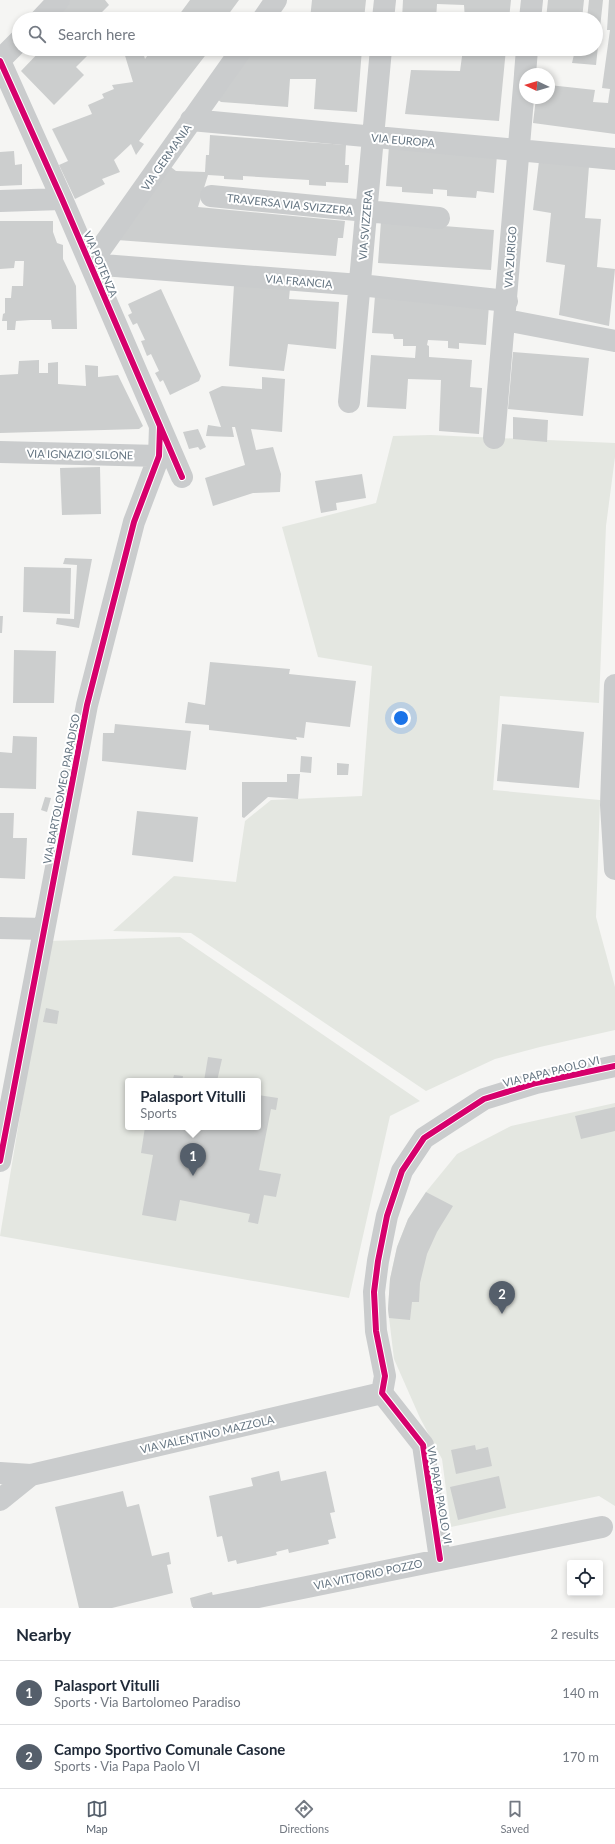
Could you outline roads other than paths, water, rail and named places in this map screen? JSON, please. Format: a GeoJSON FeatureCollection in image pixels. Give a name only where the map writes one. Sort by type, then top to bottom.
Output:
{"type":"FeatureCollection","features":[{"type":"Feature","properties":{"kind":"street"},"geometry":{"type":"LineString","coordinates":[[48,12],[59,0]]}},
{"type":"Feature","properties":{"kind":"street"},"geometry":{"type":"LineString","coordinates":[[268,12],[276,0]]}},
{"type":"Feature","properties":{"kind":"street"},"geometry":{"type":"LineString","coordinates":[[384,12],[385,0]]}},
{"type":"Feature","properties":{"kind":"street"},"geometry":{"type":"LineString","coordinates":[[531,12],[532,0]]}},
{"type":"Feature","properties":{"kind":"street"},"geometry":{"type":"LineString","coordinates":[[0,61],[12,48]]}},
{"type":"Feature","properties":{"kind":"street","name":"VIA GERMANIA"},"geometry":{"type":"LineString","coordinates":[[90,264],[237,56]]}},
{"type":"Feature","properties":{"kind":"street","name":"VIA SVIZZERA"},"geometry":{"type":"LineString","coordinates":[[349,402],[380,56]]}},
{"type":"Feature","properties":{"kind":"street","name":"VIA ZURIGO"},"geometry":{"type":"LineString","coordinates":[[526,56],[526,68]]}},
{"type":"Feature","properties":{"kind":"street","name":"VIA POTENZA"},"geometry":{"type":"LineString","coordinates":[[0,61],[62,199],[182,477]]}},
{"type":"Feature","properties":{"kind":"street","name":"VIA ZURIGO"},"geometry":{"type":"LineString","coordinates":[[494,438],[522,104]]}},
{"type":"Feature","properties":{"kind":"street","name":"VIA EUROPA"},"geometry":{"type":"LineString","coordinates":[[191,120],[615,159]]}},
{"type":"Feature","properties":{"kind":"street","name":"TRAVERSA VIA SVIZZERA"},"geometry":{"type":"LineString","coordinates":[[212,196],[439,218]]}},
{"type":"Feature","properties":{"kind":"street"},"geometry":{"type":"LineString","coordinates":[[0,201],[62,199]]}},
{"type":"Feature","properties":{"kind":"street","name":"VIA FRANCIA"},"geometry":{"type":"LineString","coordinates":[[90,264],[360,285],[506,310],[615,341]]}},
{"type":"Feature","properties":{"kind":"street","name":"VIA BARTOLOMEO PARADISO"},"geometry":{"type":"LineString","coordinates":[[0,1160],[87,705],[134,522],[159,456],[160,426]]}},
{"type":"Feature","properties":{"kind":"street","name":"VIA IGNAZIO SILONE"},"geometry":{"type":"LineString","coordinates":[[0,452],[159,456]]}},
{"type":"Feature","properties":{"kind":"street"},"geometry":{"type":"LineString","coordinates":[[615,685],[611,805],[615,867]]}},
{"type":"Feature","properties":{"kind":"street"},"geometry":{"type":"LineString","coordinates":[[0,928],[44,929]]}},
{"type":"Feature","properties":{"kind":"street","name":"VIA PAPA PAOLO VI"},"geometry":{"type":"LineString","coordinates":[[440,1559],[423,1445],[382,1393],[385,1376],[376,1330],[374,1292],[378,1260],[387,1216],[402,1171],[424,1138],[484,1099],[536,1083],[615,1066]]}},
{"type":"Feature","properties":{"kind":"street","name":"VIA VALENTINO MAZZOLA"},"geometry":{"type":"LineString","coordinates":[[0,1473],[30,1475],[382,1393]]}},
{"type":"Feature","properties":{"kind":"street","name":"VIA VALENTINO MAZZOLA"},"geometry":{"type":"LineString","coordinates":[[0,1500],[30,1475]]}},
{"type":"Feature","properties":{"kind":"street","name":"VIA VITTORIO POZZO"},"geometry":{"type":"LineString","coordinates":[[204,1608],[602,1526]]}},
{"type":"Feature","properties":{"kind":"place","name":"Palasport Vitulli"},"geometry":{"type":"Point","coordinates":[193,1176]}},
{"type":"Feature","properties":{"kind":"place","name":"Campo Sportivo Comunale Casone"},"geometry":{"type":"Point","coordinates":[502,1314]}}]}
